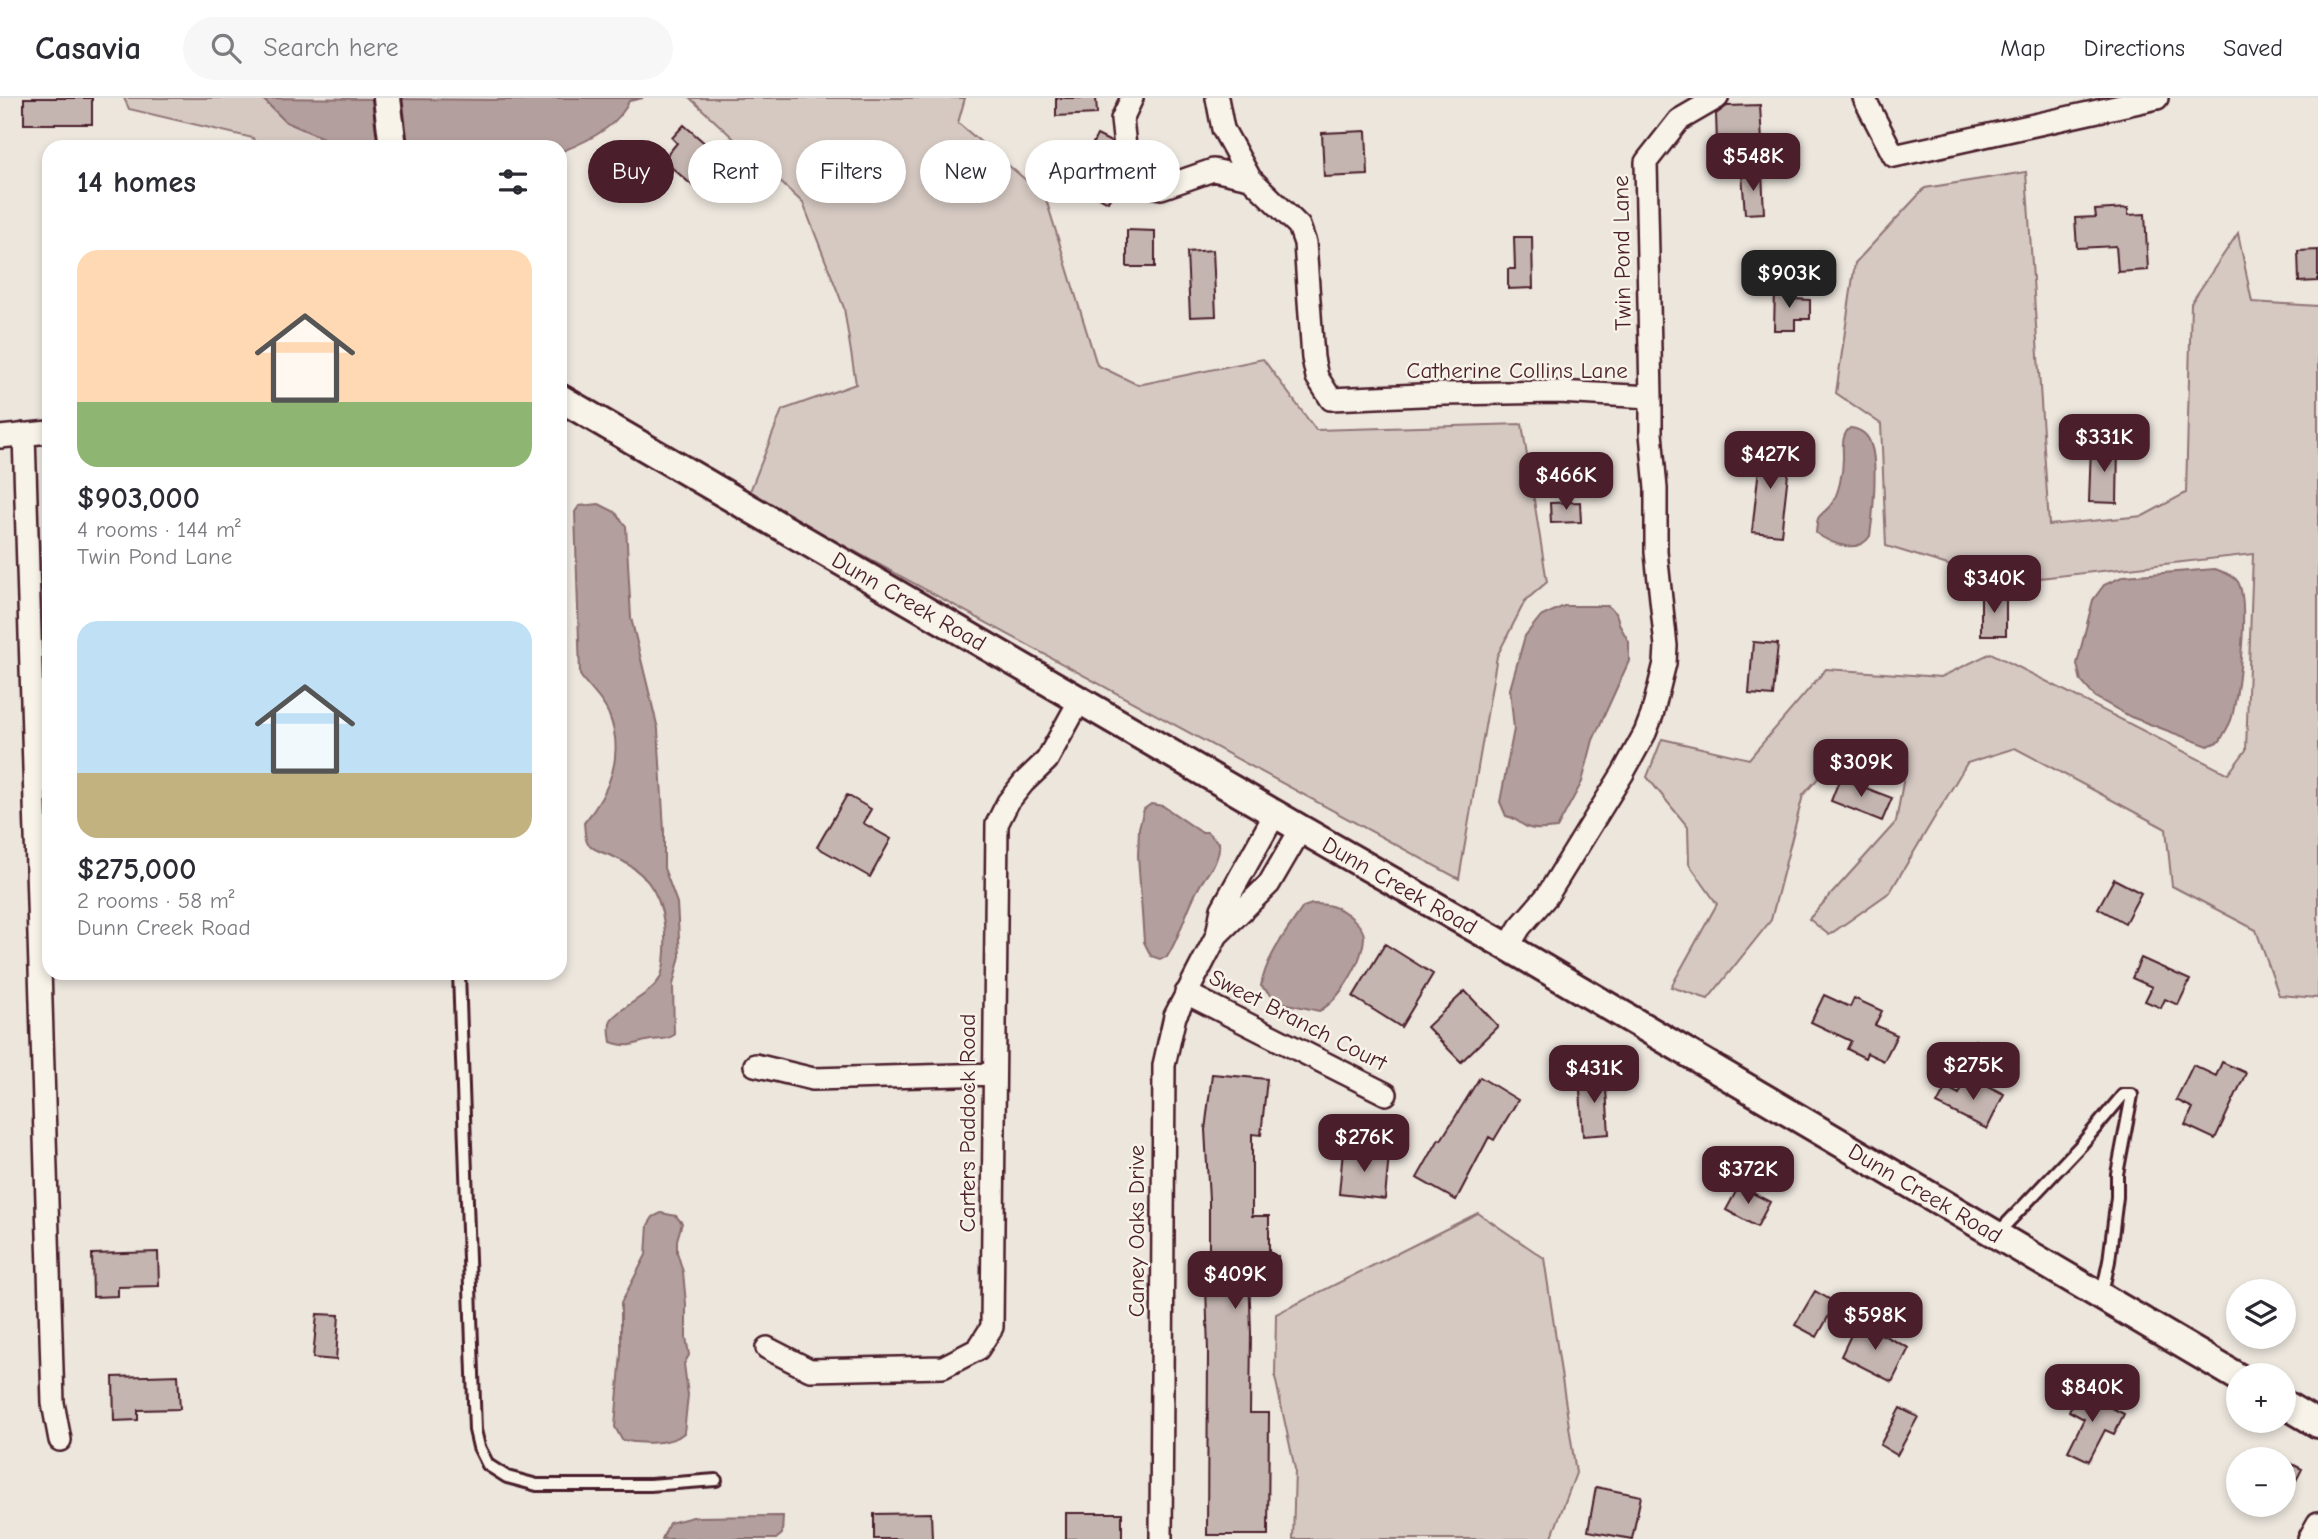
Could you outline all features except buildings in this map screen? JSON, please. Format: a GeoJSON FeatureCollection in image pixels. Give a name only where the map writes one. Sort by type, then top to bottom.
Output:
{"type":"FeatureCollection","features":[{"type":"Feature","properties":{"kind":"street"},"geometry":{"type":"LineString","coordinates":[[387,98],[392,140]]}},
{"type":"Feature","properties":{"kind":"street"},"geometry":{"type":"LineString","coordinates":[[1132,98],[1122,119],[1126,156],[1143,185],[1161,188],[1213,170],[1250,177]]}},
{"type":"Feature","properties":{"kind":"street","name":"Catherine Collins Lane"},"geometry":{"type":"LineString","coordinates":[[1217,98],[1223,129],[1250,177],[1299,226],[1305,243],[1313,358],[1317,377],[1331,399],[1558,392],[1651,397],[1656,552],[1666,646],[1665,663],[1652,715],[1623,773],[1548,896],[1520,927],[1508,947]]}},
{"type":"Feature","properties":{"kind":"street","name":"Twin Pond Lane"},"geometry":{"type":"LineString","coordinates":[[1651,397],[1646,162],[1679,120],[1717,98]]}},
{"type":"Feature","properties":{"kind":"street"},"geometry":{"type":"LineString","coordinates":[[1864,98],[1894,156],[2157,98]]}},
{"type":"Feature","properties":{"kind":"street","name":"Dunn Creek Road"},"geometry":{"type":"LineString","coordinates":[[567,402],[1508,947],[2226,1370]]}},
{"type":"Feature","properties":{"kind":"street"},"geometry":{"type":"LineString","coordinates":[[0,437],[42,433]]}},
{"type":"Feature","properties":{"kind":"street"},"geometry":{"type":"LineString","coordinates":[[24,434],[52,1389],[60,1440]]}},
{"type":"Feature","properties":{"kind":"street","name":"Carters Paddock Road"},"geometry":{"type":"LineString","coordinates":[[767,1348],[810,1370],[943,1367],[978,1349],[992,1327],[997,824],[1008,802],[1047,760],[1080,700]]}},
{"type":"Feature","properties":{"kind":"street","name":"Caney Oaks Drive"},"geometry":{"type":"LineString","coordinates":[[1161,1539],[1163,1077],[1169,1035],[1186,993],[1217,935],[1222,909],[1275,814]]}},
{"type":"Feature","properties":{"kind":"street","name":"Caney Oaks Drive"},"geometry":{"type":"LineString","coordinates":[[1217,935],[1269,884],[1301,829]]}},
{"type":"Feature","properties":{"kind":"street","name":"Sweet Branch Court"},"geometry":{"type":"LineString","coordinates":[[1186,993],[1385,1094]]}},
{"type":"Feature","properties":{"kind":"street"},"geometry":{"type":"LineString","coordinates":[[755,1065],[813,1079],[994,1074]]}},
{"type":"Feature","properties":{"kind":"street"},"geometry":{"type":"LineString","coordinates":[[2296,1411],[2318,1424]]}},
{"type":"Feature","properties":{"kind":"street"},"geometry":{"type":"LineString","coordinates":[[2309,1539],[2318,1523]]}},
{"type":"Feature","properties":{"kind":"lane"},"geometry":{"type":"LineString","coordinates":[[459,980],[475,1430],[479,1447],[488,1465],[507,1477],[537,1485],[650,1485],[716,1480]]}},
{"type":"Feature","properties":{"kind":"lane"},"geometry":{"type":"LineString","coordinates":[[1996,1235],[2123,1096],[2132,1095],[2133,1101],[2117,1174],[2117,1197],[2102,1297]]}},
{"type":"Feature","properties":{"kind":"shaded area"},"geometry":{"type":"Polygon","coordinates":[[[124,98],[262,98],[286,122],[328,140],[254,140],[129,109],[124,98]]]}},
{"type":"Feature","properties":{"kind":"shaded area"},"geometry":{"type":"Polygon","coordinates":[[[262,98],[643,98],[629,101],[609,126],[567,149],[567,140],[328,140],[286,122],[262,98]]]}},
{"type":"Feature","properties":{"kind":"shaded area"},"geometry":{"type":"Polygon","coordinates":[[[690,98],[965,98],[958,123],[978,140],[920,140],[920,203],[1011,203],[1011,167],[1025,179],[1025,203],[1047,203],[1097,365],[1138,385],[1263,359],[1316,430],[1522,424],[1547,582],[1525,601],[1497,656],[1459,879],[749,494],[782,410],[856,384],[844,308],[803,203],[906,203],[906,140],[796,140],[796,196],[782,183],[782,140],[735,140],[690,98]]]}},
{"type":"Feature","properties":{"kind":"shaded area"},"geometry":{"type":"Polygon","coordinates":[[[2026,172],[2049,525],[2143,516],[2186,493],[2191,303],[2238,233],[2252,302],[2318,306],[2318,998],[2279,995],[2256,930],[2172,886],[2166,829],[2015,748],[1967,763],[1890,892],[1829,935],[1809,919],[1896,822],[1906,765],[1851,742],[1803,795],[1771,920],[1708,999],[1671,987],[1717,904],[1689,864],[1688,827],[1647,777],[1662,739],[1749,759],[1826,669],[1941,677],[1991,653],[2228,774],[2246,750],[2253,554],[2003,582],[1886,546],[1881,424],[1836,393],[1855,263],[1925,188],[2026,172]]]}},
{"type":"Feature","properties":{"kind":"shaded area"},"geometry":{"type":"Polygon","coordinates":[[[1850,428],[1861,431],[1870,441],[1875,476],[1870,536],[1859,545],[1844,546],[1816,533],[1819,517],[1830,506],[1838,490],[1844,438],[1850,428]]]}},
{"type":"Feature","properties":{"kind":"shaded area"},"geometry":{"type":"Polygon","coordinates":[[[599,504],[615,512],[626,526],[631,618],[658,729],[664,868],[677,903],[680,956],[673,985],[674,1035],[666,1039],[628,1045],[611,1042],[611,1020],[651,989],[660,978],[665,936],[659,901],[648,882],[633,867],[590,846],[585,836],[584,823],[608,785],[616,744],[609,715],[580,675],[575,512],[579,506],[599,504]]]}},
{"type":"Feature","properties":{"kind":"shaded area"},"geometry":{"type":"Polygon","coordinates":[[[2215,569],[2230,575],[2238,582],[2243,627],[2240,669],[2232,717],[2220,741],[2208,746],[2131,717],[2095,697],[2081,681],[2077,664],[2093,600],[2104,585],[2124,576],[2215,569]]]}},
{"type":"Feature","properties":{"kind":"shaded area"},"geometry":{"type":"Polygon","coordinates":[[[1564,606],[1608,606],[1616,613],[1629,642],[1629,661],[1593,740],[1582,782],[1557,828],[1534,829],[1506,816],[1500,802],[1514,729],[1510,689],[1525,636],[1540,617],[1564,606]]]}},
{"type":"Feature","properties":{"kind":"shaded area"},"geometry":{"type":"Polygon","coordinates":[[[1151,804],[1163,806],[1201,832],[1207,832],[1219,843],[1216,861],[1194,895],[1172,949],[1167,957],[1160,959],[1151,956],[1144,942],[1138,856],[1139,828],[1144,809],[1151,804]]]}},
{"type":"Feature","properties":{"kind":"shaded area"},"geometry":{"type":"Polygon","coordinates":[[[1312,904],[1329,905],[1343,911],[1357,923],[1364,937],[1360,957],[1349,979],[1335,998],[1319,1011],[1279,1002],[1261,986],[1267,965],[1278,945],[1303,907],[1312,904]]]}},
{"type":"Feature","properties":{"kind":"shaded area"},"geometry":{"type":"Polygon","coordinates":[[[661,1213],[676,1216],[682,1223],[677,1252],[683,1272],[686,1304],[689,1355],[684,1364],[688,1395],[684,1433],[671,1440],[646,1443],[622,1440],[615,1427],[621,1353],[621,1303],[646,1255],[648,1225],[653,1217],[661,1213]]]}},
{"type":"Feature","properties":{"kind":"shaded area"},"geometry":{"type":"Polygon","coordinates":[[[1478,1213],[1544,1258],[1576,1473],[1551,1539],[1293,1539],[1295,1469],[1275,1377],[1276,1314],[1478,1213]]]}},
{"type":"Feature","properties":{"kind":"shaded area"},"geometry":{"type":"Polygon","coordinates":[[[783,1516],[782,1534],[776,1539],[662,1539],[669,1523],[693,1517],[783,1516]]]}}]}
